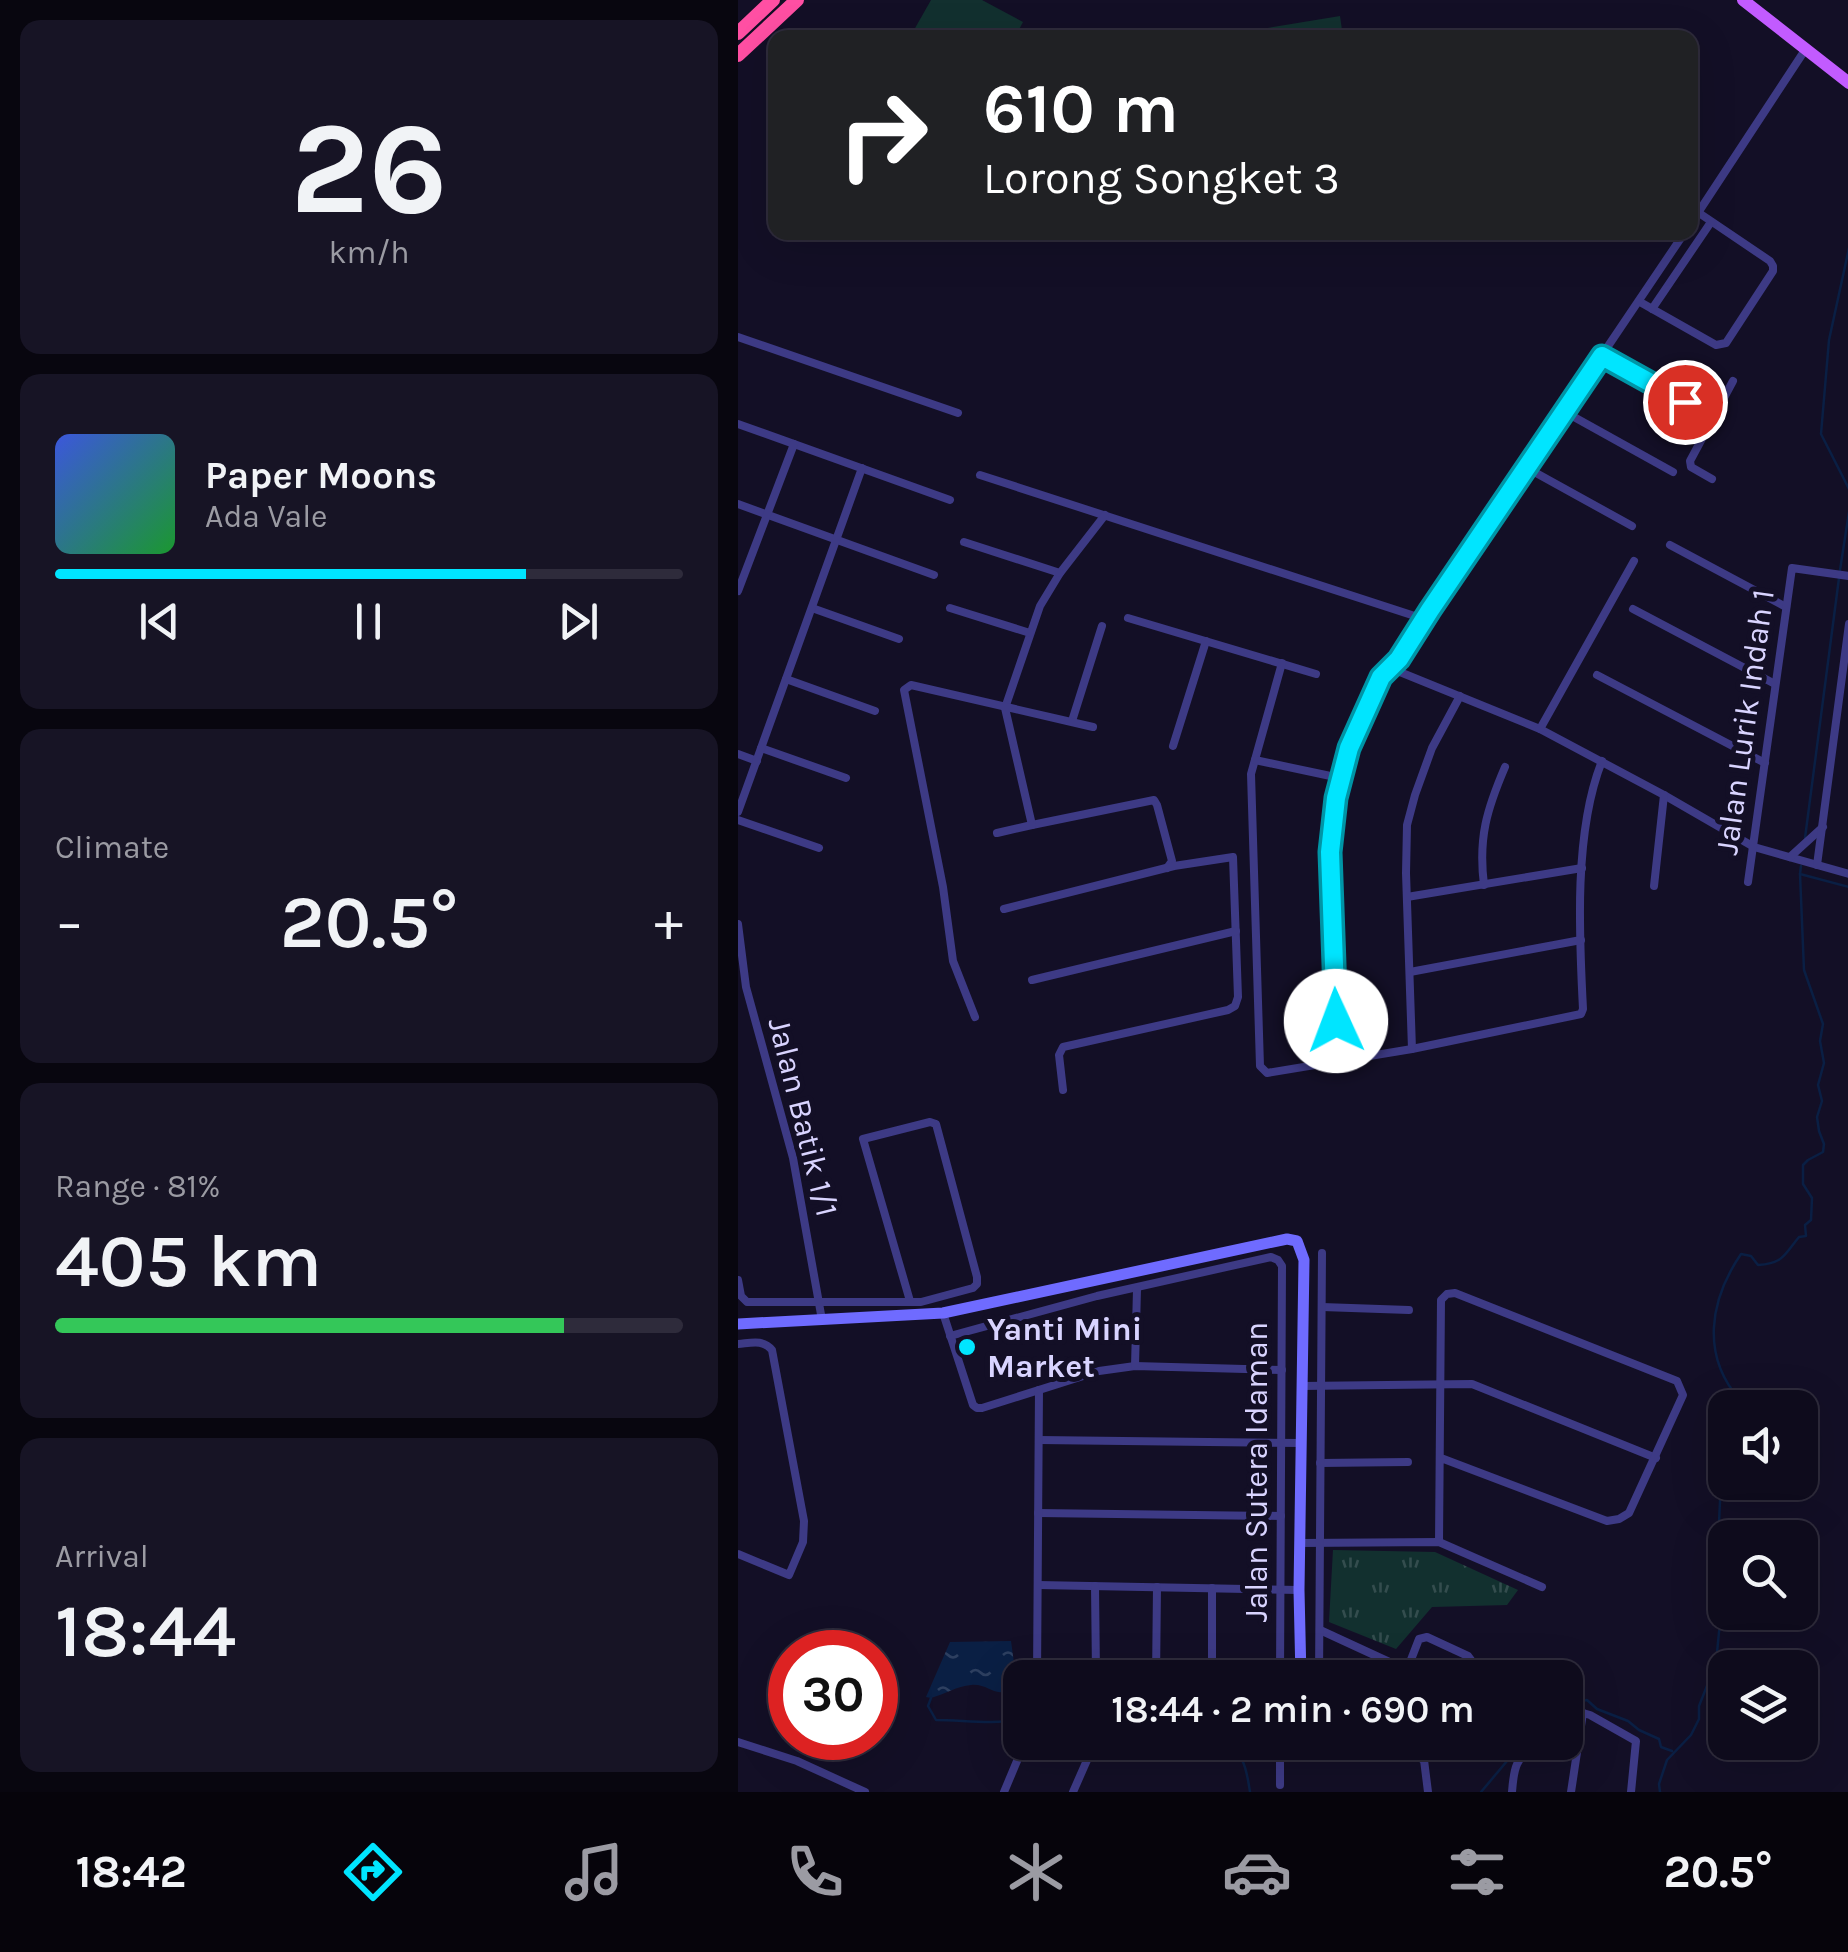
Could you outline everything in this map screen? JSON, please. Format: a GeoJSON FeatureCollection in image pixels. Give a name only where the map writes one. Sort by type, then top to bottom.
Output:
{"type":"FeatureCollection","features":[{"type":"Feature","properties":{"kind":"highway"},"geometry":{"type":"LineString","coordinates":[[738,33],[773,0]]}},
{"type":"Feature","properties":{"kind":"highway"},"geometry":{"type":"LineString","coordinates":[[738,55],[798,0]]}},
{"type":"Feature","properties":{"kind":"main road"},"geometry":{"type":"LineString","coordinates":[[1743,0],[1848,83]]}},
{"type":"Feature","properties":{"kind":"street"},"geometry":{"type":"LineString","coordinates":[[1640,302],[1721,345],[1773,272],[1770,261],[1698,213],[1805,50]]}},
{"type":"Feature","properties":{"kind":"street"},"geometry":{"type":"LineString","coordinates":[[1652,309],[1712,222]]}},
{"type":"Feature","properties":{"kind":"street"},"geometry":{"type":"LineString","coordinates":[[1338,1061],[1330,852],[1340,778],[1349,748],[1378,682],[1399,659],[1680,240]]}},
{"type":"Feature","properties":{"kind":"street"},"geometry":{"type":"LineString","coordinates":[[738,337],[958,413]]}},
{"type":"Feature","properties":{"kind":"street"},"geometry":{"type":"LineString","coordinates":[[1602,356],[1712,418]]}},
{"type":"Feature","properties":{"kind":"street"},"geometry":{"type":"LineString","coordinates":[[1712,479],[1690,464],[1733,381]]}},
{"type":"Feature","properties":{"kind":"street"},"geometry":{"type":"LineString","coordinates":[[1565,412],[1673,472]]}},
{"type":"Feature","properties":{"kind":"street"},"geometry":{"type":"LineString","coordinates":[[738,424],[950,500]]}},
{"type":"Feature","properties":{"kind":"street"},"geometry":{"type":"LineString","coordinates":[[738,591],[794,444]]}},
{"type":"Feature","properties":{"kind":"street"},"geometry":{"type":"LineString","coordinates":[[819,848],[738,816],[862,468]]}},
{"type":"Feature","properties":{"kind":"street"},"geometry":{"type":"LineString","coordinates":[[1527,468],[1632,526]]}},
{"type":"Feature","properties":{"kind":"street"},"geometry":{"type":"LineString","coordinates":[[980,475],[1424,619]]}},
{"type":"Feature","properties":{"kind":"street"},"geometry":{"type":"LineString","coordinates":[[738,504],[934,575]]}},
{"type":"Feature","properties":{"kind":"street"},"geometry":{"type":"LineString","coordinates":[[1032,824],[1005,708],[1040,606],[1060,572],[1105,515]]}},
{"type":"Feature","properties":{"kind":"street"},"geometry":{"type":"LineString","coordinates":[[964,542],[1060,572]]}},
{"type":"Feature","properties":{"kind":"street"},"geometry":{"type":"LineString","coordinates":[[1670,545],[1786,606]]}},
{"type":"Feature","properties":{"kind":"street"},"geometry":{"type":"LineString","coordinates":[[1540,730],[1634,561]]}},
{"type":"Feature","properties":{"kind":"street","name":"Jalan Lurik Indah 1"},"geometry":{"type":"LineString","coordinates":[[1748,882],[1792,568],[1848,575]]}},
{"type":"Feature","properties":{"kind":"street"},"geometry":{"type":"LineString","coordinates":[[812,608],[899,639]]}},
{"type":"Feature","properties":{"kind":"street"},"geometry":{"type":"LineString","coordinates":[[950,608],[1030,633]]}},
{"type":"Feature","properties":{"kind":"street"},"geometry":{"type":"LineString","coordinates":[[1633,609],[1776,684]]}},
{"type":"Feature","properties":{"kind":"street"},"geometry":{"type":"LineString","coordinates":[[1128,618],[1316,674]]}},
{"type":"Feature","properties":{"kind":"street"},"geometry":{"type":"LineString","coordinates":[[1818,865],[1848,624]]}},
{"type":"Feature","properties":{"kind":"street"},"geometry":{"type":"LineString","coordinates":[[1072,721],[1102,626]]}},
{"type":"Feature","properties":{"kind":"street"},"geometry":{"type":"LineString","coordinates":[[1174,746],[1206,641]]}},
{"type":"Feature","properties":{"kind":"street"},"geometry":{"type":"LineString","coordinates":[[1282,664],[1251,774],[1260,1066],[1267,1073],[1581,1014],[1582,868],[1590,795],[1602,761]]}},
{"type":"Feature","properties":{"kind":"street"},"geometry":{"type":"LineString","coordinates":[[1390,668],[1540,730],[1664,794],[1754,847],[1848,874]]}},
{"type":"Feature","properties":{"kind":"street"},"geometry":{"type":"LineString","coordinates":[[1597,675],[1765,763]]}},
{"type":"Feature","properties":{"kind":"street"},"geometry":{"type":"LineString","coordinates":[[786,680],[874,711]]}},
{"type":"Feature","properties":{"kind":"street"},"geometry":{"type":"LineString","coordinates":[[975,1017],[952,961],[943,887],[904,690],[912,684],[1093,727]]}},
{"type":"Feature","properties":{"kind":"street"},"geometry":{"type":"LineString","coordinates":[[1412,1048],[1407,826],[1432,748],[1460,696]]}},
{"type":"Feature","properties":{"kind":"street"},"geometry":{"type":"LineString","coordinates":[[761,748],[846,778]]}},
{"type":"Feature","properties":{"kind":"street"},"geometry":{"type":"LineString","coordinates":[[738,754],[756,760]]}},
{"type":"Feature","properties":{"kind":"street"},"geometry":{"type":"LineString","coordinates":[[1254,760],[1340,778]]}},
{"type":"Feature","properties":{"kind":"street"},"geometry":{"type":"LineString","coordinates":[[1484,885],[1483,833],[1505,767]]}},
{"type":"Feature","properties":{"kind":"street"},"geometry":{"type":"LineString","coordinates":[[1654,886],[1664,794]]}},
{"type":"Feature","properties":{"kind":"street"},"geometry":{"type":"LineString","coordinates":[[997,832],[1154,800],[1172,861],[1167,868]]}},
{"type":"Feature","properties":{"kind":"street"},"geometry":{"type":"LineString","coordinates":[[1790,857],[1823,828]]}},
{"type":"Feature","properties":{"kind":"street"},"geometry":{"type":"LineString","coordinates":[[1004,908],[1167,868],[1233,857],[1238,998],[1235,1006],[1063,1047],[1058,1054],[1064,1090]]}},
{"type":"Feature","properties":{"kind":"street"},"geometry":{"type":"LineString","coordinates":[[1408,898],[1582,868]]}},
{"type":"Feature","properties":{"kind":"street","name":"Jalan Batik 1/1"},"geometry":{"type":"LineString","coordinates":[[738,924],[746,987],[792,1158],[822,1320]]}},
{"type":"Feature","properties":{"kind":"street"},"geometry":{"type":"LineString","coordinates":[[1032,980],[1236,931]]}},
{"type":"Feature","properties":{"kind":"street"},"geometry":{"type":"LineString","coordinates":[[1410,972],[1581,940]]}},
{"type":"Feature","properties":{"kind":"street"},"geometry":{"type":"LineString","coordinates":[[738,1280],[740,1296],[747,1302],[910,1302],[931,1301],[973,1288],[977,1276],[936,1124],[926,1122],[864,1139],[910,1302]]}},
{"type":"Feature","properties":{"kind":"street"},"geometry":{"type":"LineString","coordinates":[[738,1324],[943,1314],[1287,1239],[1297,1240],[1304,1260],[1301,1660]]}},
{"type":"Feature","properties":{"kind":"street"},"geometry":{"type":"LineString","coordinates":[[1319,1660],[1322,1254]]}},
{"type":"Feature","properties":{"kind":"street","name":"Jalan Sutera Idaman"},"geometry":{"type":"LineString","coordinates":[[1137,1288],[1271,1257],[1282,1266],[1280,1660]]}},
{"type":"Feature","properties":{"kind":"street"},"geometry":{"type":"LineString","coordinates":[[950,1336],[1137,1288],[1135,1366]]}},
{"type":"Feature","properties":{"kind":"street"},"geometry":{"type":"LineString","coordinates":[[1439,1542],[1441,1300],[1447,1294],[1455,1292],[1677,1381],[1683,1395],[1629,1512],[1619,1520],[1606,1521],[1441,1458]]}},
{"type":"Feature","properties":{"kind":"street"},"geometry":{"type":"LineString","coordinates":[[1322,1308],[1408,1310]]}},
{"type":"Feature","properties":{"kind":"street"},"geometry":{"type":"LineString","coordinates":[[943,1314],[977,1408],[1099,1371],[1135,1366],[1282,1370]]}},
{"type":"Feature","properties":{"kind":"street"},"geometry":{"type":"LineString","coordinates":[[738,1344],[758,1342],[772,1350],[805,1533],[788,1575],[738,1554]]}},
{"type":"Feature","properties":{"kind":"street"},"geometry":{"type":"LineString","coordinates":[[1301,1386],[1472,1384],[1656,1458]]}},
{"type":"Feature","properties":{"kind":"street"},"geometry":{"type":"LineString","coordinates":[[1037,1660],[1039,1390]]}},
{"type":"Feature","properties":{"kind":"street"},"geometry":{"type":"LineString","coordinates":[[1038,1440],[1301,1443]]}},
{"type":"Feature","properties":{"kind":"street"},"geometry":{"type":"LineString","coordinates":[[1320,1463],[1408,1462]]}},
{"type":"Feature","properties":{"kind":"street"},"geometry":{"type":"LineString","coordinates":[[1038,1513],[1281,1516]]}},
{"type":"Feature","properties":{"kind":"street"},"geometry":{"type":"LineString","coordinates":[[1300,1542],[1439,1542],[1542,1587]]}},
{"type":"Feature","properties":{"kind":"street"},"geometry":{"type":"LineString","coordinates":[[1038,1585],[1300,1590]]}},
{"type":"Feature","properties":{"kind":"street"},"geometry":{"type":"LineString","coordinates":[[1096,1586],[1096,1660]]}},
{"type":"Feature","properties":{"kind":"street"},"geometry":{"type":"LineString","coordinates":[[1156,1660],[1157,1586]]}},
{"type":"Feature","properties":{"kind":"street"},"geometry":{"type":"LineString","coordinates":[[1212,1588],[1212,1660]]}},
{"type":"Feature","properties":{"kind":"street"},"geometry":{"type":"LineString","coordinates":[[1320,1630],[1384,1660]]}},
{"type":"Feature","properties":{"kind":"street"},"geometry":{"type":"LineString","coordinates":[[1411,1660],[1420,1639],[1426,1637],[1471,1660]]}},
{"type":"Feature","properties":{"kind":"street"},"geometry":{"type":"LineString","coordinates":[[1583,1713],[1636,1741],[1631,1792]]}},
{"type":"Feature","properties":{"kind":"street"},"geometry":{"type":"LineString","coordinates":[[738,1742],[810,1766],[865,1792]]}},
{"type":"Feature","properties":{"kind":"street"},"geometry":{"type":"LineString","coordinates":[[1004,1792],[1017,1760]]}},
{"type":"Feature","properties":{"kind":"street"},"geometry":{"type":"LineString","coordinates":[[1073,1792],[1087,1760]]}},
{"type":"Feature","properties":{"kind":"street"},"geometry":{"type":"LineString","coordinates":[[1280,1760],[1280,1785]]}},
{"type":"Feature","properties":{"kind":"street"},"geometry":{"type":"LineString","coordinates":[[1424,1760],[1428,1792]]}},
{"type":"Feature","properties":{"kind":"street"},"geometry":{"type":"LineString","coordinates":[[1512,1792],[1517,1760]]}},
{"type":"Feature","properties":{"kind":"street"},"geometry":{"type":"LineString","coordinates":[[1571,1792],[1576,1760]]}},
{"type":"Feature","properties":{"kind":"green space"},"geometry":{"type":"Polygon","coordinates":[[[931,0],[982,0],[1023,22],[1019,30],[914,30],[931,0]]]}},
{"type":"Feature","properties":{"kind":"green space"},"geometry":{"type":"Polygon","coordinates":[[[1340,16],[1342,30],[1255,30],[1340,16]]]}},
{"type":"Feature","properties":{"kind":"green space"},"geometry":{"type":"Polygon","coordinates":[[[1333,1550],[1435,1552],[1518,1590],[1507,1605],[1432,1607],[1396,1649],[1329,1622],[1333,1550]]]}},
{"type":"Feature","properties":{"kind":"water"},"geometry":{"type":"Polygon","coordinates":[[[1011,1641],[1014,1660],[1003,1660],[1003,1692],[971,1685],[926,1697],[950,1642],[1011,1641]]]}},
{"type":"Feature","properties":{"kind":"waterway"},"geometry":{"type":"LineString","coordinates":[[1849,248],[1829,340],[1821,434],[1849,489]]}},
{"type":"Feature","properties":{"kind":"waterway"},"geometry":{"type":"LineString","coordinates":[[1840,570],[1849,512]]}},
{"type":"Feature","properties":{"kind":"waterway"},"geometry":{"type":"LineString","coordinates":[[1805,838],[1839,578]]}},
{"type":"Feature","properties":{"kind":"waterway"},"geometry":{"type":"LineString","coordinates":[[1801,866],[1800,874],[1849,887]]}},
{"type":"Feature","properties":{"kind":"waterway"},"geometry":{"type":"LineString","coordinates":[[1733,1390],[1719,1365],[1715,1347],[1716,1309],[1722,1290],[1741,1254],[1751,1256],[1758,1265],[1773,1262],[1783,1257],[1799,1237],[1806,1236],[1812,1198],[1803,1184],[1803,1165],[1823,1152],[1817,1117],[1822,1101],[1818,1085],[1824,1063],[1820,1041],[1823,1024],[1804,970],[1800,874]]}},
{"type":"Feature","properties":{"kind":"waterway"},"geometry":{"type":"LineString","coordinates":[[1719,1520],[1720,1500]]}},
{"type":"Feature","properties":{"kind":"waterway"},"geometry":{"type":"LineString","coordinates":[[1660,1792],[1667,1760],[1691,1735],[1699,1719],[1699,1706],[1716,1663],[1719,1630]]}},
{"type":"Feature","properties":{"kind":"waterway"},"geometry":{"type":"LineString","coordinates":[[931,1698],[928,1706],[936,1720],[1003,1721]]}},
{"type":"Feature","properties":{"kind":"waterway"},"geometry":{"type":"LineString","coordinates":[[1583,1701],[1628,1721],[1672,1751]]}},
{"type":"Feature","properties":{"kind":"waterway"},"geometry":{"type":"LineString","coordinates":[[1242,1760],[1250,1792]]}},
{"type":"Feature","properties":{"kind":"waterway"},"geometry":{"type":"LineString","coordinates":[[1481,1792],[1508,1760]]}},
{"type":"Feature","properties":{"kind":"place","name":"Yanti Mini Market"},"geometry":{"type":"Point","coordinates":[967,1347]}},
{"type":"Feature","properties":{"kind":"route"},"geometry":{"type":"LineString","coordinates":[[1336,1021],[1330,852],[1333,819],[1349,748],[1378,682],[1399,659],[1602,356],[1685,402]]}}]}
